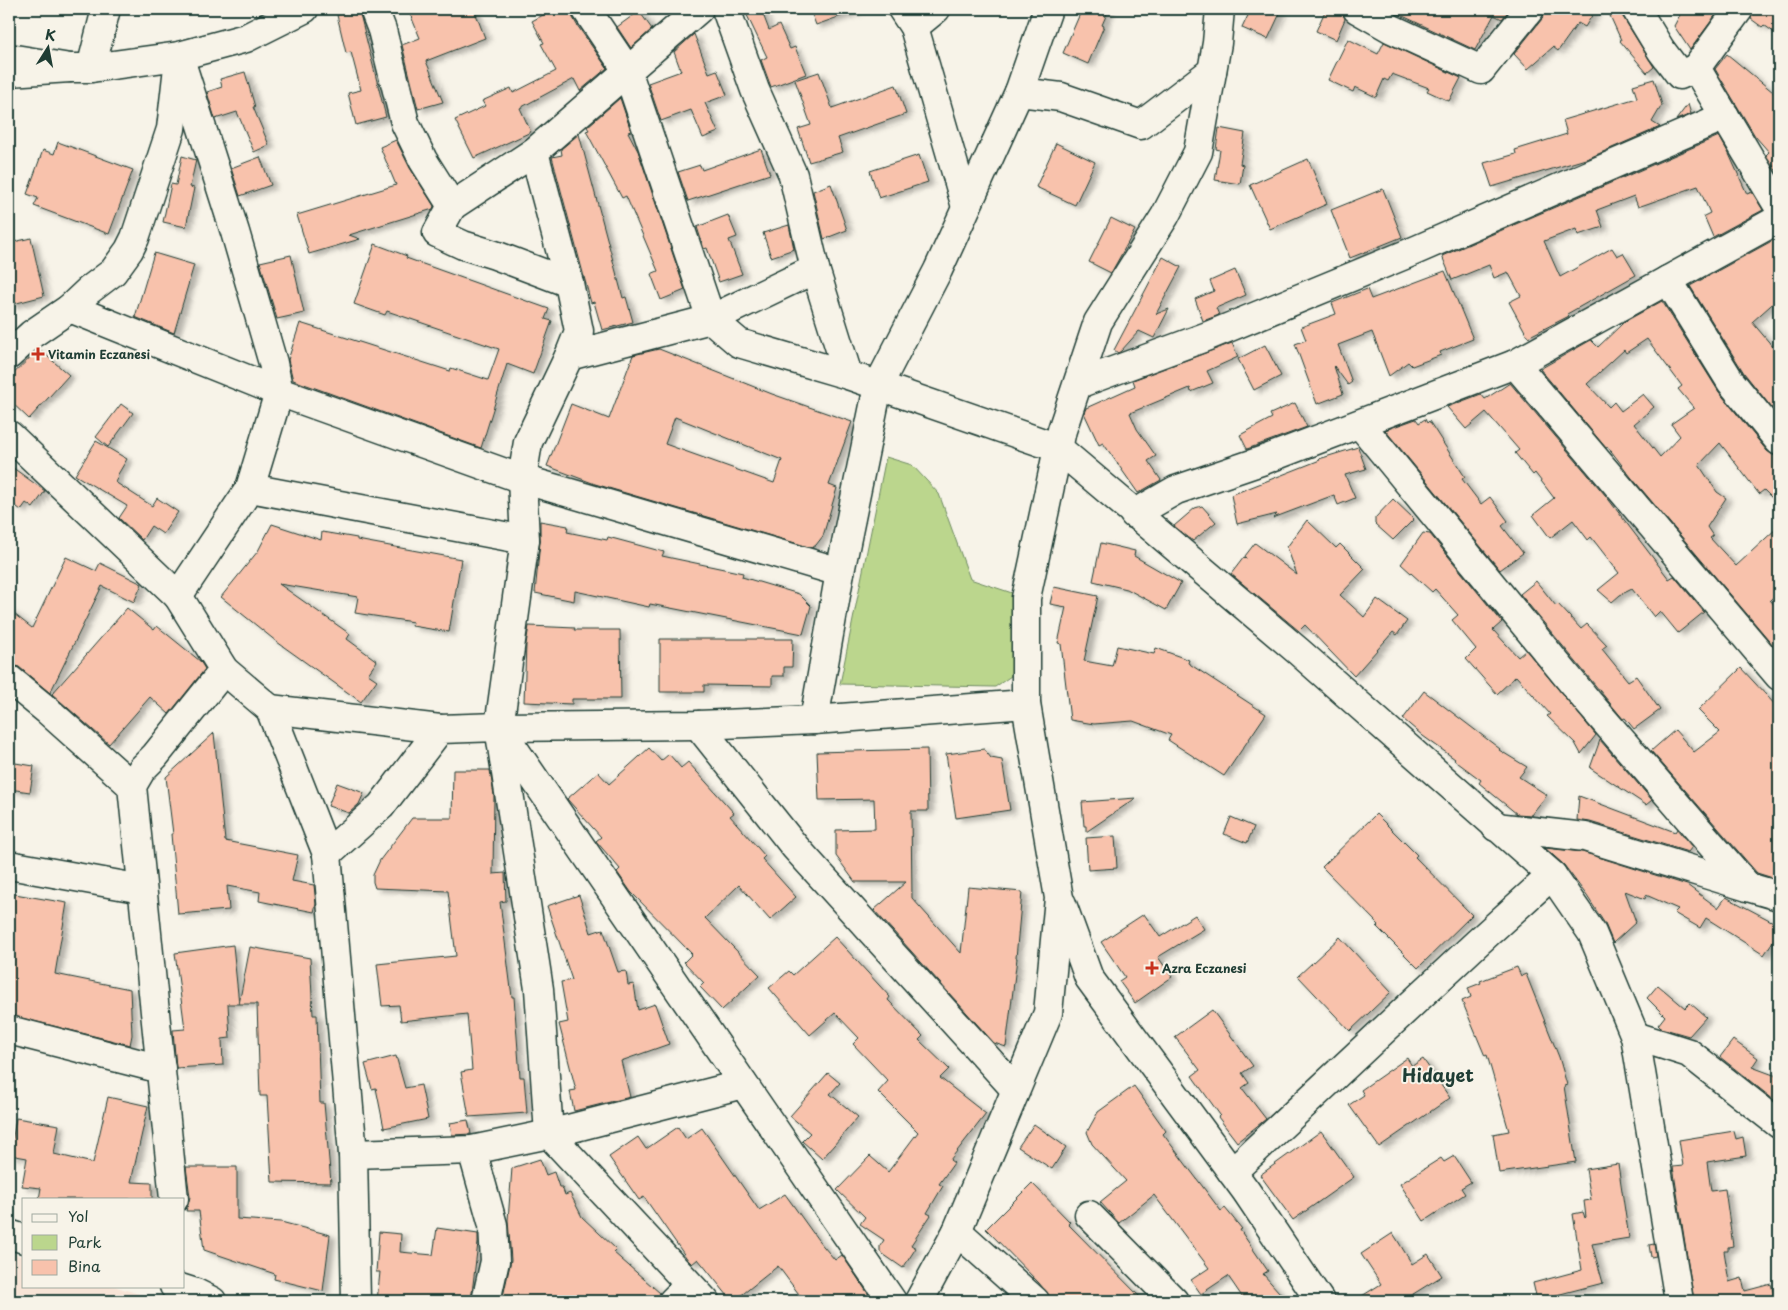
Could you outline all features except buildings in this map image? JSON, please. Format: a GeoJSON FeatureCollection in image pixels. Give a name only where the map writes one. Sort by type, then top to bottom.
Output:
{"type":"FeatureCollection","features":[{"type":"Feature","properties":{"kind":"street"},"geometry":{"type":"LineString","coordinates":[[80,68],[106,9]]}},
{"type":"Feature","properties":{"kind":"street"},"geometry":{"type":"LineString","coordinates":[[12,60],[80,68],[179,56],[246,38],[304,9]]}},
{"type":"Feature","properties":{"kind":"street"},"geometry":{"type":"LineString","coordinates":[[374,9],[382,30],[405,123],[423,160],[452,206]]}},
{"type":"Feature","properties":{"kind":"street"},"geometry":{"type":"LineString","coordinates":[[586,9],[627,70],[711,319],[739,343],[848,375],[1058,448],[1298,651],[1552,875],[1592,932],[1635,1036],[1679,1301]]}},
{"type":"Feature","properties":{"kind":"street"},"geometry":{"type":"LineString","coordinates":[[569,283],[463,245],[437,233],[452,206],[534,152],[699,9]]}},
{"type":"Feature","properties":{"kind":"street"},"geometry":{"type":"LineString","coordinates":[[726,9],[755,90],[793,175],[815,269],[848,375]]}},
{"type":"Feature","properties":{"kind":"street"},"geometry":{"type":"LineString","coordinates":[[936,9],[908,18],[966,207]]}},
{"type":"Feature","properties":{"kind":"street"},"geometry":{"type":"LineString","coordinates":[[814,720],[840,572],[878,386],[938,270],[1018,92],[1048,9]]}},
{"type":"Feature","properties":{"kind":"street"},"geometry":{"type":"LineString","coordinates":[[1220,9],[1217,43],[1198,152],[1165,216],[1098,322],[1062,430],[1026,598],[1026,704],[1059,898],[1089,978],[1232,1172],[1320,1301]]}},
{"type":"Feature","properties":{"kind":"street"},"geometry":{"type":"LineString","coordinates":[[1364,11],[1392,29],[1481,70],[1530,9]]}},
{"type":"Feature","properties":{"kind":"street"},"geometry":{"type":"LineString","coordinates":[[1636,9],[1661,50],[1680,75],[1696,68],[1739,9]]}},
{"type":"Feature","properties":{"kind":"street"},"geometry":{"type":"LineString","coordinates":[[9,355],[32,334],[70,308],[113,272],[130,250],[171,129],[179,56]]}},
{"type":"Feature","properties":{"kind":"street"},"geometry":{"type":"LineString","coordinates":[[178,596],[250,488],[279,392],[273,363],[235,232],[179,56]]}},
{"type":"Feature","properties":{"kind":"street"},"geometry":{"type":"LineString","coordinates":[[1696,68],[1779,207]]}},
{"type":"Feature","properties":{"kind":"street"},"geometry":{"type":"LineString","coordinates":[[1018,92],[1061,97],[1141,125],[1212,71]]}},
{"type":"Feature","properties":{"kind":"street"},"geometry":{"type":"LineString","coordinates":[[1078,384],[1208,336],[1398,258],[1725,116]]}},
{"type":"Feature","properties":{"kind":"street"},"geometry":{"type":"LineString","coordinates":[[534,152],[569,283],[579,332],[528,442],[522,479],[525,540],[499,727],[539,989],[549,1134],[689,1296]]}},
{"type":"Feature","properties":{"kind":"street"},"geometry":{"type":"LineString","coordinates":[[1134,514],[1176,490],[1264,460],[1515,364],[1779,220]]}},
{"type":"Feature","properties":{"kind":"street"},"geometry":{"type":"LineString","coordinates":[[569,356],[711,319],[815,269]]}},
{"type":"Feature","properties":{"kind":"street"},"geometry":{"type":"LineString","coordinates":[[1668,280],[1732,382],[1779,441]]}},
{"type":"Feature","properties":{"kind":"street"},"geometry":{"type":"LineString","coordinates":[[70,308],[279,392],[522,479],[840,572]]}},
{"type":"Feature","properties":{"kind":"street"},"geometry":{"type":"LineString","coordinates":[[1515,364],[1779,676]]}},
{"type":"Feature","properties":{"kind":"street"},"geometry":{"type":"LineString","coordinates":[[1360,424],[1582,695],[1748,887]]}},
{"type":"Feature","properties":{"kind":"street"},"geometry":{"type":"LineString","coordinates":[[9,435],[178,596],[224,670],[270,709],[327,854],[353,1154],[356,1301]]}},
{"type":"Feature","properties":{"kind":"street"},"geometry":{"type":"LineString","coordinates":[[250,488],[525,540]]}},
{"type":"Feature","properties":{"kind":"street"},"geometry":{"type":"LineString","coordinates":[[174,1198],[132,786],[142,769],[155,756],[224,670]]}},
{"type":"Feature","properties":{"kind":"street"},"geometry":{"type":"LineString","coordinates":[[9,679],[48,710],[132,786]]}},
{"type":"Feature","properties":{"kind":"street"},"geometry":{"type":"LineString","coordinates":[[270,709],[440,729],[698,725],[814,720],[1026,704]]}},
{"type":"Feature","properties":{"kind":"street"},"geometry":{"type":"LineString","coordinates":[[698,725],[795,847],[1015,1089]]}},
{"type":"Feature","properties":{"kind":"street"},"geometry":{"type":"LineString","coordinates":[[499,727],[892,1301]]}},
{"type":"Feature","properties":{"kind":"street"},"geometry":{"type":"LineString","coordinates":[[327,854],[381,806],[440,729]]}},
{"type":"Feature","properties":{"kind":"street"},"geometry":{"type":"LineString","coordinates":[[1496,827],[1585,837],[1779,896]]}},
{"type":"Feature","properties":{"kind":"street"},"geometry":{"type":"LineString","coordinates":[[9,865],[142,889]]}},
{"type":"Feature","properties":{"kind":"street"},"geometry":{"type":"LineString","coordinates":[[1232,1172],[1552,875]]}},
{"type":"Feature","properties":{"kind":"street"},"geometry":{"type":"LineString","coordinates":[[919,1301],[958,1231],[1015,1089],[1048,1013],[1059,898]]}},
{"type":"Feature","properties":{"kind":"street"},"geometry":{"type":"LineString","coordinates":[[9,1030],[161,1068]]}},
{"type":"Feature","properties":{"kind":"street"},"geometry":{"type":"LineString","coordinates":[[1635,1036],[1689,1053],[1779,1124]]}},
{"type":"Feature","properties":{"kind":"street"},"geometry":{"type":"LineString","coordinates":[[353,1154],[472,1150],[549,1134],[743,1084]]}},
{"type":"Feature","properties":{"kind":"street"},"geometry":{"type":"LineString","coordinates":[[472,1150],[493,1225],[495,1261],[486,1301]]}},
{"type":"Feature","properties":{"kind":"street"},"geometry":{"type":"LineString","coordinates":[[1089,1215],[1174,1301]]}},
{"type":"Feature","properties":{"kind":"street"},"geometry":{"type":"LineString","coordinates":[[958,1231],[1011,1301]]}},
{"type":"Feature","properties":{"kind":"street"},"geometry":{"type":"LineString","coordinates":[[958,1231],[1035,1301]]}},
{"type":"Feature","properties":{"kind":"street"},"geometry":{"type":"LineString","coordinates":[[9,1234],[22,1238]]}},
{"type":"Feature","properties":{"kind":"street"},"geometry":{"type":"LineString","coordinates":[[182,1288],[212,1301]]}},
{"type":"Feature","properties":{"kind":"shaded area"},"geometry":{"type":"Polygon","coordinates":[[[9,1252],[22,1256],[22,1288],[120,1288],[160,1301],[9,1301],[9,1252]]]}},
{"type":"Feature","properties":{"kind":"green space"},"geometry":{"type":"Polygon","coordinates":[[[886,457],[912,465],[939,494],[970,579],[1012,593],[1015,635],[1011,676],[995,687],[840,684],[886,457]]]}},
{"type":"Feature","properties":{"kind":"place","name":"Vitamin Eczanesi"},"geometry":{"type":"Point","coordinates":[38,354]}},
{"type":"Feature","properties":{"kind":"place","name":"Azra Eczanesi"},"geometry":{"type":"Point","coordinates":[1152,968]}},
{"type":"Feature","properties":{"kind":"district","name":"Hidayet"},"geometry":{"type":"Point","coordinates":[1438,1074]}}]}
